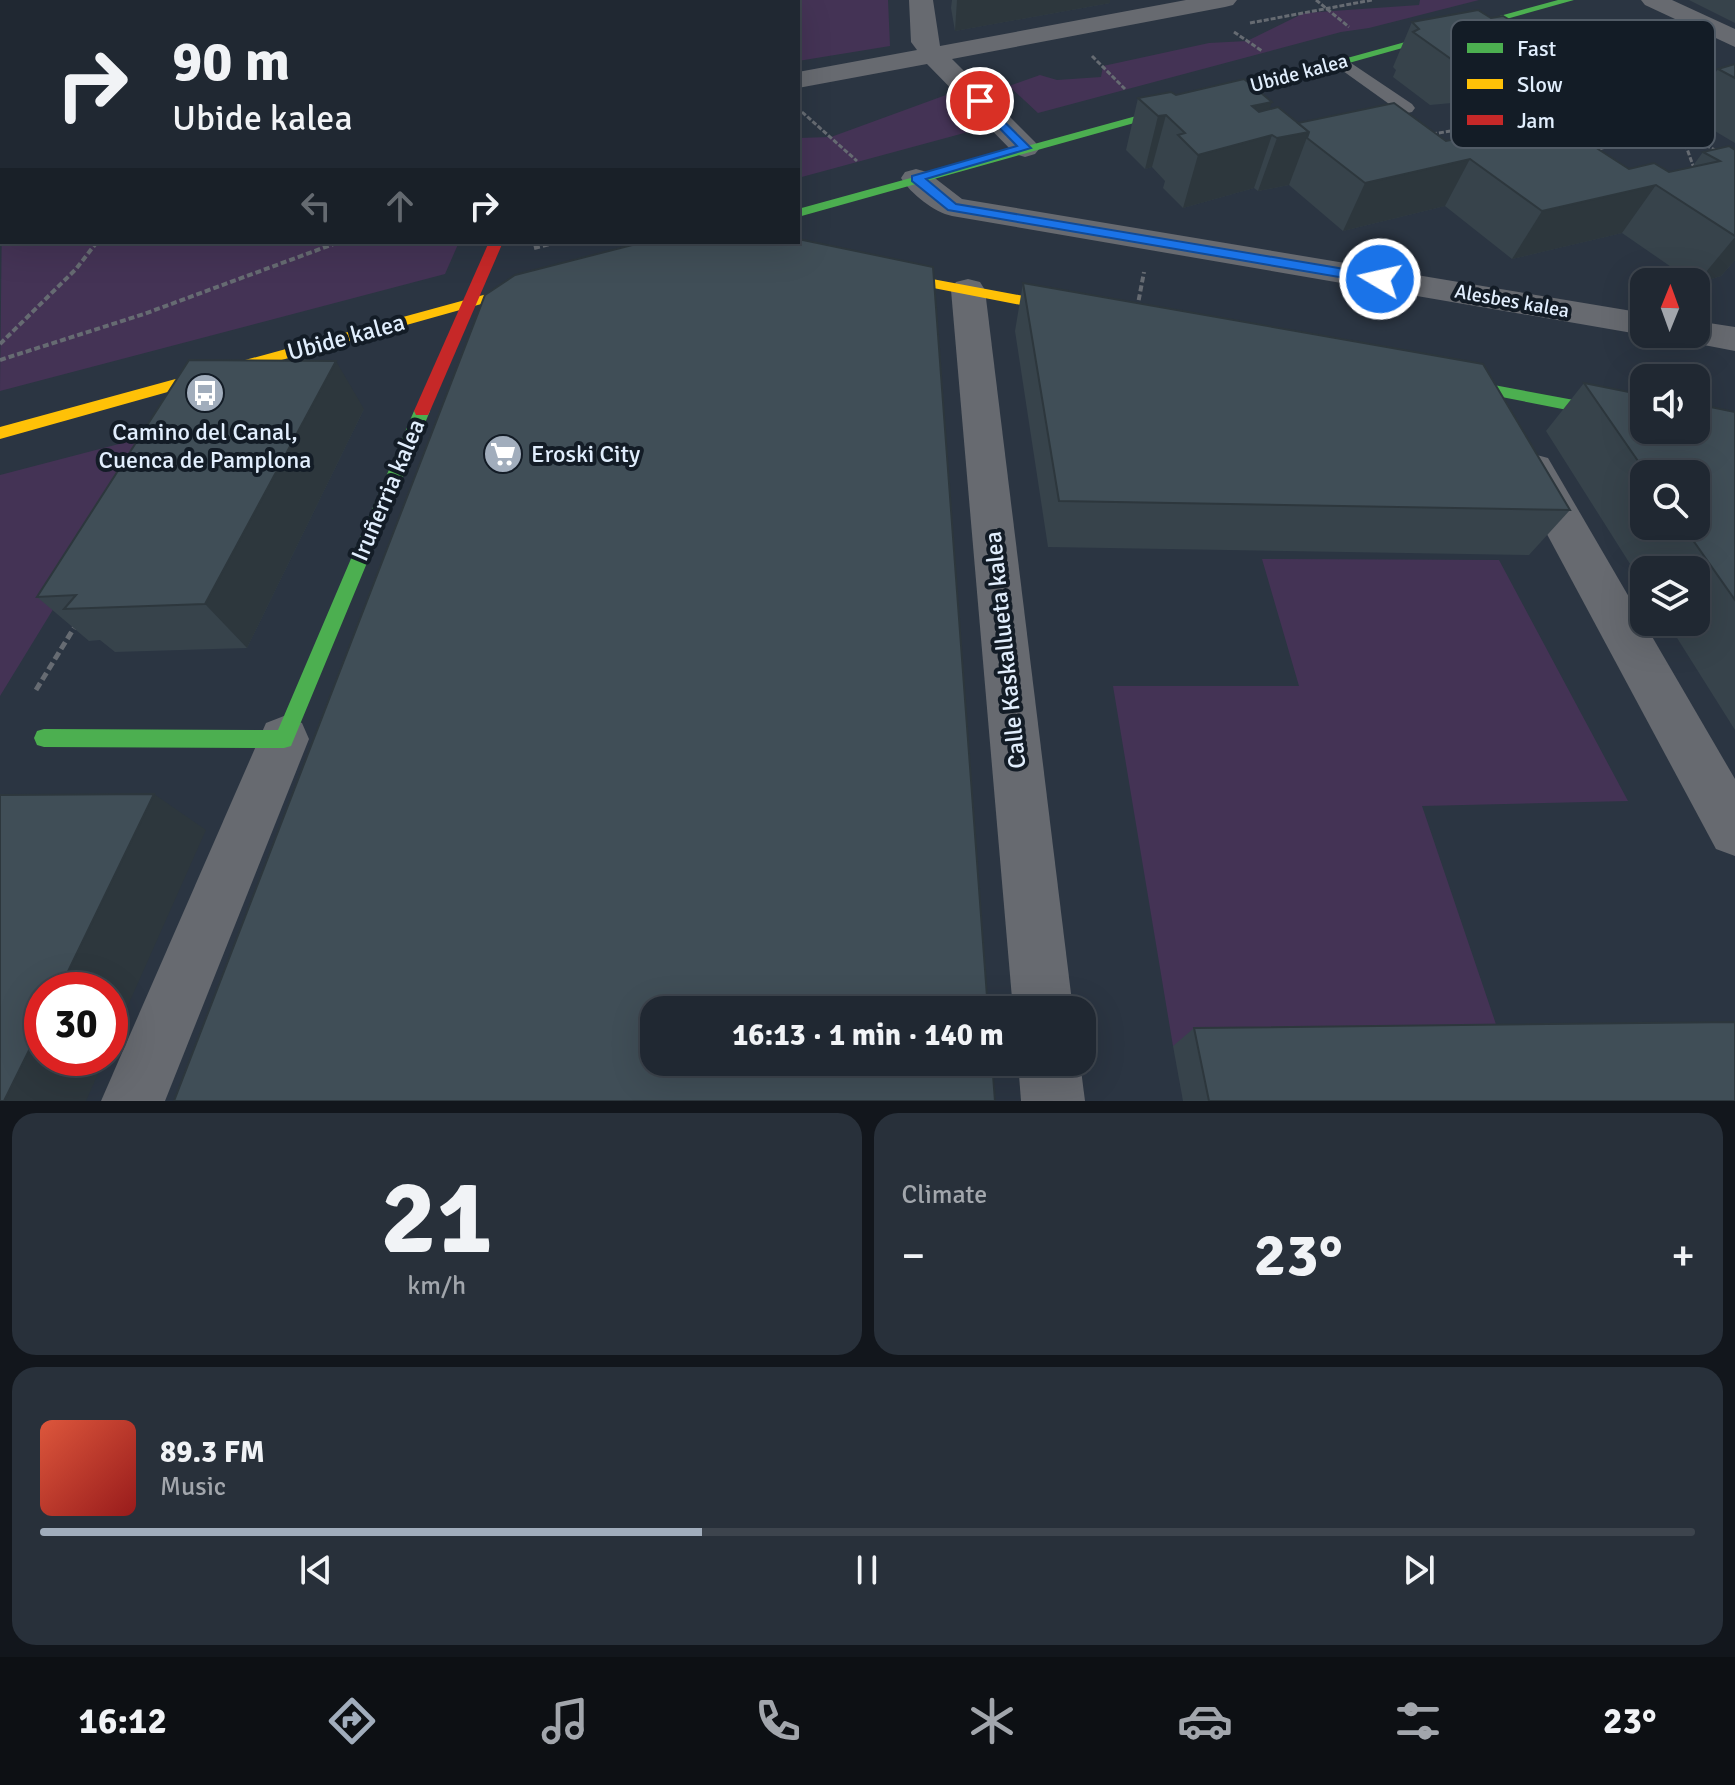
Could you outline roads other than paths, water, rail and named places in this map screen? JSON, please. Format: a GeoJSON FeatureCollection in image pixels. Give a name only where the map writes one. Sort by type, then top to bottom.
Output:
{"type":"FeatureCollection","features":[{"type":"Feature","properties":{"kind":"street"},"geometry":{"type":"LineString","coordinates":[[921,0],[924,42],[933,55],[1025,148]]}},
{"type":"Feature","properties":{"kind":"street"},"geometry":{"type":"LineString","coordinates":[[800,80],[1225,0]]}},
{"type":"Feature","properties":{"kind":"street","name":"Ubide kalea"},"geometry":{"type":"LineString","coordinates":[[1495,20],[1569,0]]}},
{"type":"Feature","properties":{"kind":"street"},"geometry":{"type":"LineString","coordinates":[[1653,0],[1695,20]]}},
{"type":"Feature","properties":{"kind":"street"},"geometry":{"type":"LineString","coordinates":[[1715,29],[1735,39]]}},
{"type":"Feature","properties":{"kind":"street","name":"Ubide kalea"},"geometry":{"type":"LineString","coordinates":[[800,212],[1451,32]]}},
{"type":"Feature","properties":{"kind":"street","name":"Alesbes kalea"},"geometry":{"type":"LineString","coordinates":[[916,178],[952,207],[1630,322]]}},
{"type":"Feature","properties":{"kind":"street","name":"Iruñerria kalea"},"geometry":{"type":"LineString","coordinates":[[133,1101],[495,244]]}},
{"type":"Feature","properties":{"kind":"street"},"geometry":{"type":"LineString","coordinates":[[785,244],[805,259],[1135,322]]}},
{"type":"Feature","properties":{"kind":"street","name":"Calle Kaskallueta kalea"},"geometry":{"type":"LineString","coordinates":[[968,290],[1042,996]]}},
{"type":"Feature","properties":{"kind":"street","name":"Ubide kalea"},"geometry":{"type":"LineString","coordinates":[[0,433],[499,295]]}},
{"type":"Feature","properties":{"kind":"street"},"geometry":{"type":"LineString","coordinates":[[1710,335],[1735,339]]}},
{"type":"Feature","properties":{"kind":"street"},"geometry":{"type":"LineString","coordinates":[[1415,375],[1630,416]]}},
{"type":"Feature","properties":{"kind":"street"},"geometry":{"type":"LineString","coordinates":[[1489,389],[1735,830]]}},
{"type":"Feature","properties":{"kind":"street"},"geometry":{"type":"LineString","coordinates":[[44,738],[284,739]]}},
{"type":"Feature","properties":{"kind":"street"},"geometry":{"type":"LineString","coordinates":[[1050,1076],[1053,1101]]}},
{"type":"Feature","properties":{"kind":"lane"},"geometry":{"type":"LineString","coordinates":[[1342,62],[1406,108],[1354,120]]}},
{"type":"Feature","properties":{"kind":"lane"},"geometry":{"type":"LineString","coordinates":[[1220,95],[1241,113]]}},
{"type":"Feature","properties":{"kind":"place","name":"Camino del Canal, Cuenca de Pamplona"},"geometry":{"type":"Point","coordinates":[205,393]}},
{"type":"Feature","properties":{"kind":"place","name":"Eroski City"},"geometry":{"type":"Point","coordinates":[503,454]}}]}
